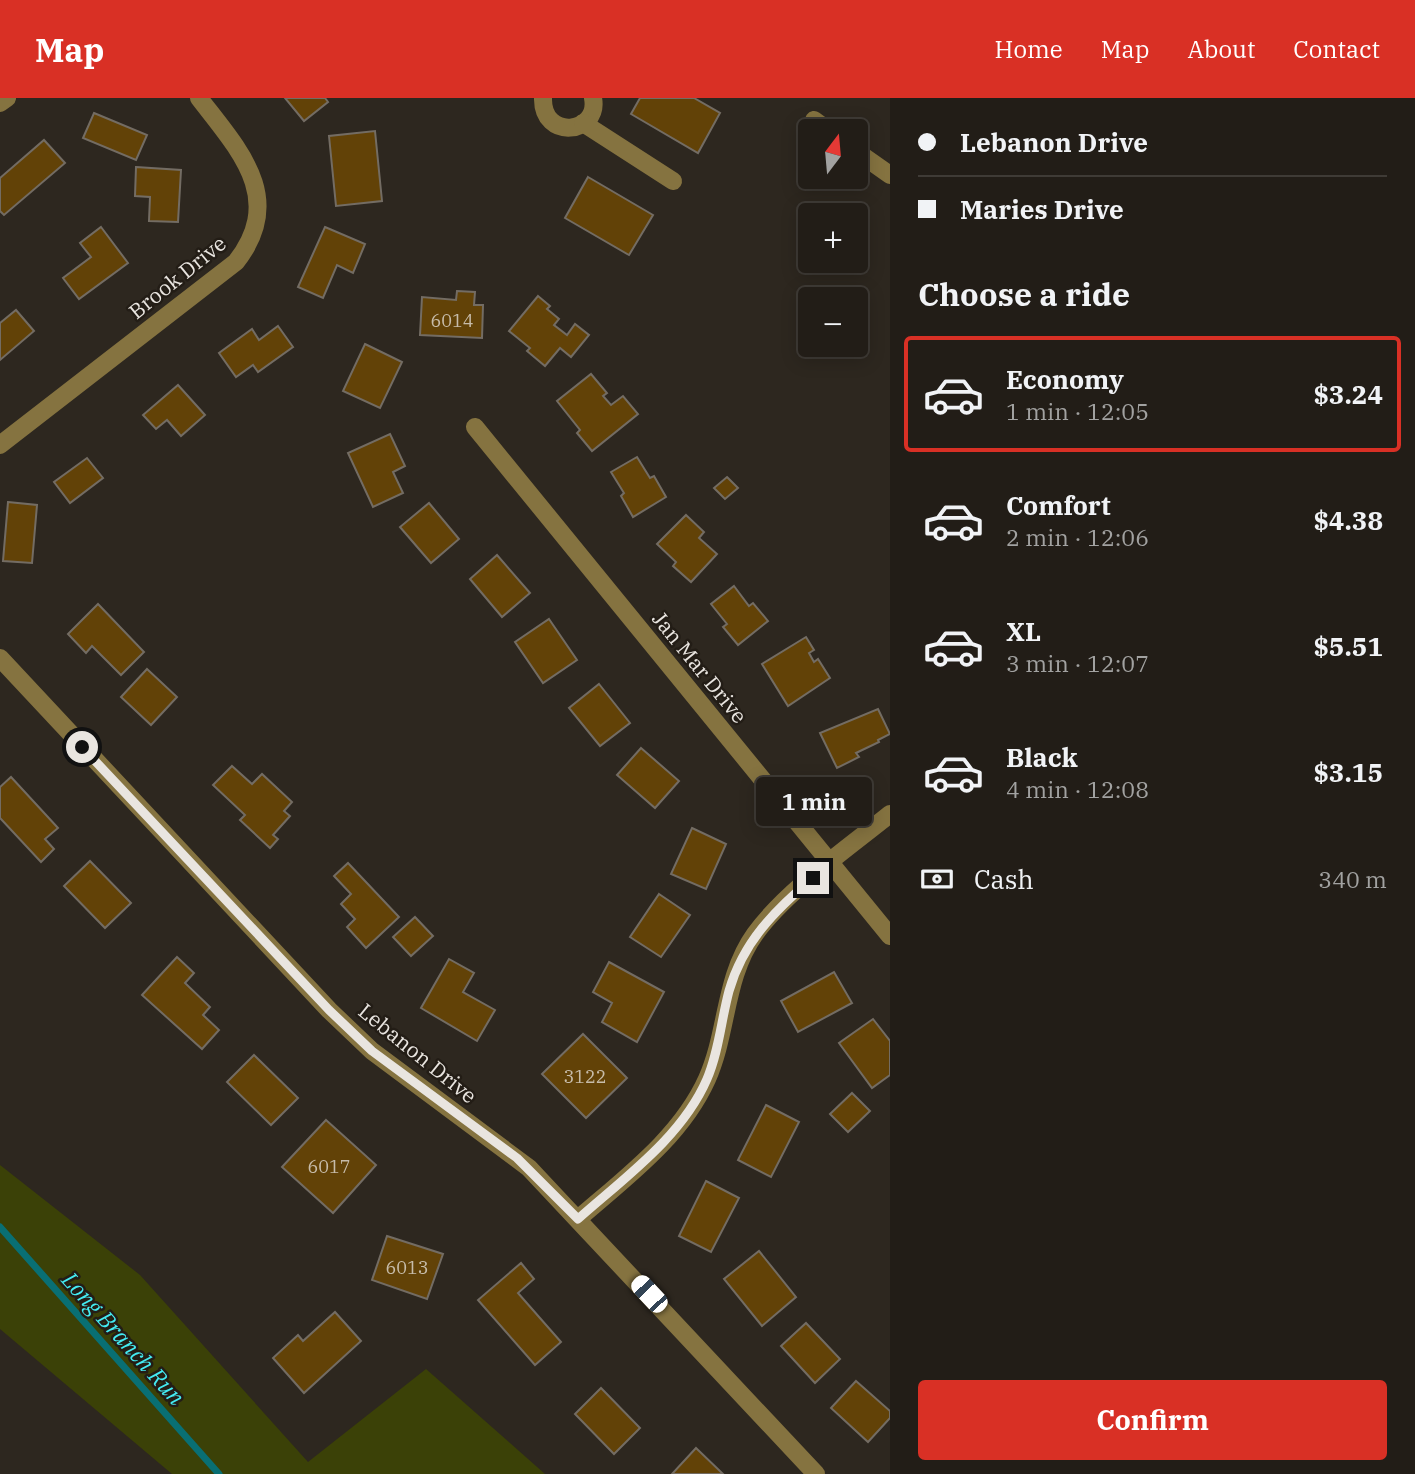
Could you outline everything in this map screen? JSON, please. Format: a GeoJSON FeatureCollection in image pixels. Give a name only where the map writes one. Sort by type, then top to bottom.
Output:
{"type":"FeatureCollection","features":[{"type":"Feature","properties":{"kind":"street"},"geometry":{"type":"LineString","coordinates":[[0,103],[7,98]]}},
{"type":"Feature","properties":{"kind":"street","name":"Brook Drive"},"geometry":{"type":"LineString","coordinates":[[0,445],[236,262],[246,249],[259,209],[257,191],[238,149],[199,98]]}},
{"type":"Feature","properties":{"kind":"street"},"geometry":{"type":"LineString","coordinates":[[544,98],[544,110],[556,125],[567,128],[583,123],[591,115],[593,98]]}},
{"type":"Feature","properties":{"kind":"street"},"geometry":{"type":"LineString","coordinates":[[583,123],[673,181]]}},
{"type":"Feature","properties":{"kind":"street"},"geometry":{"type":"LineString","coordinates":[[868,159],[890,174]]}},
{"type":"Feature","properties":{"kind":"street","name":"Jan Mar Drive"},"geometry":{"type":"LineString","coordinates":[[475,427],[890,936]]}},
{"type":"Feature","properties":{"kind":"street","name":"Lebanon Drive"},"geometry":{"type":"LineString","coordinates":[[0,658],[329,1010],[372,1051],[522,1162],[816,1474]]}},
{"type":"Feature","properties":{"kind":"street"},"geometry":{"type":"LineString","coordinates":[[578,1219],[668,1137],[692,1106],[707,1079],[720,1041],[729,991],[741,959],[755,934],[777,908],[890,814]]}},
{"type":"Feature","properties":{"kind":"green space"},"geometry":{"type":"Polygon","coordinates":[[[0,1165],[140,1275],[308,1462],[426,1369],[545,1474],[172,1474],[0,1329],[0,1165]]]}},
{"type":"Feature","properties":{"kind":"building"},"geometry":{"type":"Polygon","coordinates":[[[285,98],[325,98],[328,102],[304,121],[285,98]]]}},
{"type":"Feature","properties":{"kind":"building"},"geometry":{"type":"Polygon","coordinates":[[[640,98],[694,98],[720,113],[698,153],[631,114],[640,98]]]}},
{"type":"Feature","properties":{"kind":"building"},"geometry":{"type":"Polygon","coordinates":[[[94,113],[147,135],[136,160],[83,138],[94,113]]]}},
{"type":"Feature","properties":{"kind":"building"},"geometry":{"type":"Polygon","coordinates":[[[375,131],[382,201],[336,206],[329,136],[375,131]]]}},
{"type":"Feature","properties":{"kind":"building"},"geometry":{"type":"Polygon","coordinates":[[[44,140],[65,163],[4,215],[0,211],[0,178],[44,140]]]}},
{"type":"Feature","properties":{"kind":"building"},"geometry":{"type":"Polygon","coordinates":[[[136,167],[181,170],[178,222],[149,221],[150,197],[135,196],[136,167]]]}},
{"type":"Feature","properties":{"kind":"building"},"geometry":{"type":"Polygon","coordinates":[[[588,177],[653,215],[629,255],[565,218],[588,177]]]}},
{"type":"Feature","properties":{"kind":"building"},"geometry":{"type":"Polygon","coordinates":[[[101,227],[128,263],[79,299],[63,278],[91,257],[80,243],[101,227]]]}},
{"type":"Feature","properties":{"kind":"building"},"geometry":{"type":"Polygon","coordinates":[[[325,227],[365,244],[353,273],[337,265],[323,298],[298,287],[325,227]]]}},
{"type":"Feature","properties":{"kind":"building"},"geometry":{"type":"Polygon","coordinates":[[[457,291],[475,292],[474,305],[483,305],[482,338],[420,335],[422,297],[456,300],[457,291]]]}},
{"type":"Feature","properties":{"kind":"building"},"geometry":{"type":"Polygon","coordinates":[[[538,296],[550,306],[547,309],[559,319],[554,325],[567,335],[575,324],[589,335],[571,357],[560,348],[545,366],[527,351],[530,348],[509,331],[538,296]]]}},
{"type":"Feature","properties":{"kind":"building"},"geometry":{"type":"Polygon","coordinates":[[[16,310],[34,331],[0,360],[0,323],[16,310]]]}},
{"type":"Feature","properties":{"kind":"building"},"geometry":{"type":"Polygon","coordinates":[[[278,326],[293,347],[258,372],[253,365],[236,377],[219,353],[252,329],[259,340],[278,326]]]}},
{"type":"Feature","properties":{"kind":"building"},"geometry":{"type":"Polygon","coordinates":[[[365,344],[402,362],[380,408],[343,391],[365,344]]]}},
{"type":"Feature","properties":{"kind":"building"},"geometry":{"type":"Polygon","coordinates":[[[591,374],[607,393],[603,396],[611,405],[623,396],[638,414],[592,451],[577,433],[580,430],[557,401],[591,374]]]}},
{"type":"Feature","properties":{"kind":"building"},"geometry":{"type":"Polygon","coordinates":[[[178,385],[205,415],[181,436],[167,420],[156,429],[143,415],[178,385]]]}},
{"type":"Feature","properties":{"kind":"building"},"geometry":{"type":"Polygon","coordinates":[[[390,434],[405,466],[393,472],[403,493],[373,507],[348,453],[390,434]]]}},
{"type":"Feature","properties":{"kind":"building"},"geometry":{"type":"Polygon","coordinates":[[[637,457],[650,478],[654,476],[666,497],[633,517],[621,496],[624,493],[611,472],[637,457]]]}},
{"type":"Feature","properties":{"kind":"building"},"geometry":{"type":"Polygon","coordinates":[[[87,458],[103,478],[70,503],[54,482],[87,458]]]}},
{"type":"Feature","properties":{"kind":"building"},"geometry":{"type":"Polygon","coordinates":[[[727,477],[738,488],[725,499],[714,488],[727,477]]]}},
{"type":"Feature","properties":{"kind":"building"},"geometry":{"type":"Polygon","coordinates":[[[8,502],[37,505],[32,563],[3,561],[8,502]]]}},
{"type":"Feature","properties":{"kind":"building"},"geometry":{"type":"Polygon","coordinates":[[[429,503],[459,539],[431,563],[400,527],[429,503]]]}},
{"type":"Feature","properties":{"kind":"building"},"geometry":{"type":"Polygon","coordinates":[[[686,515],[704,532],[699,538],[717,554],[691,582],[673,566],[676,562],[657,544],[686,515]]]}},
{"type":"Feature","properties":{"kind":"building"},"geometry":{"type":"Polygon","coordinates":[[[497,555],[530,593],[502,617],[470,579],[497,555]]]}},
{"type":"Feature","properties":{"kind":"building"},"geometry":{"type":"Polygon","coordinates":[[[734,586],[749,606],[753,603],[768,621],[738,645],[723,627],[727,624],[711,604],[734,586]]]}},
{"type":"Feature","properties":{"kind":"building"},"geometry":{"type":"Polygon","coordinates":[[[98,604],[144,652],[121,675],[92,646],[86,653],[68,634],[98,604]]]}},
{"type":"Feature","properties":{"kind":"building"},"geometry":{"type":"Polygon","coordinates":[[[549,619],[577,660],[543,683],[515,642],[549,619]]]}},
{"type":"Feature","properties":{"kind":"building"},"geometry":{"type":"Polygon","coordinates":[[[806,637],[814,650],[809,653],[814,662],[818,659],[830,678],[788,706],[762,664],[806,637]]]}},
{"type":"Feature","properties":{"kind":"building"},"geometry":{"type":"Polygon","coordinates":[[[147,669],[177,697],[151,725],[121,697],[147,669]]]}},
{"type":"Feature","properties":{"kind":"building"},"geometry":{"type":"Polygon","coordinates":[[[599,684],[630,723],[600,746],[569,708],[599,684]]]}},
{"type":"Feature","properties":{"kind":"building"},"geometry":{"type":"Polygon","coordinates":[[[878,709],[890,734],[856,753],[859,757],[837,768],[820,733],[878,709]]]}},
{"type":"Feature","properties":{"kind":"building"},"geometry":{"type":"Polygon","coordinates":[[[641,748],[679,781],[655,808],[617,775],[641,748]]]}},
{"type":"Feature","properties":{"kind":"building"},"geometry":{"type":"Polygon","coordinates":[[[232,766],[252,784],[262,774],[292,802],[284,811],[290,816],[273,835],[278,839],[270,848],[240,820],[245,815],[213,785],[232,766]]]}},
{"type":"Feature","properties":{"kind":"building"},"geometry":{"type":"Polygon","coordinates":[[[11,777],[58,828],[45,839],[54,849],[41,862],[0,818],[0,787],[11,777]]]}},
{"type":"Feature","properties":{"kind":"building"},"geometry":{"type":"Polygon","coordinates":[[[692,828],[726,844],[706,889],[671,874],[692,828]]]}},
{"type":"Feature","properties":{"kind":"building"},"geometry":{"type":"Polygon","coordinates":[[[90,861],[131,903],[105,928],[64,886],[90,861]]]}},
{"type":"Feature","properties":{"kind":"building"},"geometry":{"type":"Polygon","coordinates":[[[348,863],[399,917],[366,948],[347,927],[355,919],[341,904],[351,894],[334,876],[348,863]]]}},
{"type":"Feature","properties":{"kind":"building"},"geometry":{"type":"Polygon","coordinates":[[[659,894],[690,915],[661,957],[630,937],[659,894]]]}},
{"type":"Feature","properties":{"kind":"building"},"geometry":{"type":"Polygon","coordinates":[[[415,917],[433,936],[411,956],[393,937],[415,917]]]}},
{"type":"Feature","properties":{"kind":"building"},"geometry":{"type":"Polygon","coordinates":[[[177,957],[194,973],[185,983],[210,1007],[203,1015],[219,1030],[202,1049],[142,995],[177,957]]]}},
{"type":"Feature","properties":{"kind":"building"},"geometry":{"type":"Polygon","coordinates":[[[449,959],[474,973],[463,992],[495,1010],[477,1041],[421,1008],[449,959]]]}},
{"type":"Feature","properties":{"kind":"building"},"geometry":{"type":"Polygon","coordinates":[[[609,962],[664,992],[637,1042],[602,1022],[612,1003],[593,992],[609,962]]]}},
{"type":"Feature","properties":{"kind":"building"},"geometry":{"type":"Polygon","coordinates":[[[834,972],[852,1003],[798,1032],[781,1001],[834,972]]]}},
{"type":"Feature","properties":{"kind":"building"},"geometry":{"type":"Polygon","coordinates":[[[873,1019],[890,1041],[890,1075],[872,1088],[839,1043],[873,1019]]]}},
{"type":"Feature","properties":{"kind":"building"},"geometry":{"type":"Polygon","coordinates":[[[583,1034],[627,1078],[586,1118],[542,1074],[583,1034]]]}},
{"type":"Feature","properties":{"kind":"building"},"geometry":{"type":"Polygon","coordinates":[[[254,1055],[298,1098],[271,1125],[227,1082],[254,1055]]]}},
{"type":"Feature","properties":{"kind":"building"},"geometry":{"type":"Polygon","coordinates":[[[852,1093],[870,1111],[848,1132],[830,1114],[852,1093]]]}},
{"type":"Feature","properties":{"kind":"building"},"geometry":{"type":"Polygon","coordinates":[[[766,1105],[799,1122],[771,1177],[738,1160],[766,1105]]]}},
{"type":"Feature","properties":{"kind":"building"},"geometry":{"type":"Polygon","coordinates":[[[326,1120],[376,1165],[333,1213],[282,1167],[326,1120]]]}},
{"type":"Feature","properties":{"kind":"building"},"geometry":{"type":"Polygon","coordinates":[[[706,1181],[739,1198],[711,1252],[679,1236],[706,1181]]]}},
{"type":"Feature","properties":{"kind":"building"},"geometry":{"type":"Polygon","coordinates":[[[387,1236],[443,1254],[427,1299],[372,1280],[387,1236]]]}},
{"type":"Feature","properties":{"kind":"building"},"geometry":{"type":"Polygon","coordinates":[[[759,1251],[796,1297],[762,1326],[724,1279],[759,1251]]]}},
{"type":"Feature","properties":{"kind":"building"},"geometry":{"type":"Polygon","coordinates":[[[521,1263],[534,1279],[518,1293],[561,1342],[535,1365],[478,1300],[521,1263]]]}},
{"type":"Feature","properties":{"kind":"building"},"geometry":{"type":"Polygon","coordinates":[[[335,1312],[361,1341],[304,1393],[273,1358],[298,1335],[303,1341],[335,1312]]]}},
{"type":"Feature","properties":{"kind":"building"},"geometry":{"type":"Polygon","coordinates":[[[806,1323],[840,1359],[815,1383],[781,1346],[806,1323]]]}},
{"type":"Feature","properties":{"kind":"building"},"geometry":{"type":"Polygon","coordinates":[[[856,1381],[890,1411],[890,1418],[868,1442],[831,1408],[856,1381]]]}},
{"type":"Feature","properties":{"kind":"building"},"geometry":{"type":"Polygon","coordinates":[[[601,1388],[640,1428],[614,1454],[575,1414],[601,1388]]]}},
{"type":"Feature","properties":{"kind":"building"},"geometry":{"type":"Polygon","coordinates":[[[696,1448],[723,1474],[672,1474],[696,1448]]]}},
{"type":"Feature","properties":{"kind":"waterway","name":"Long Branch Run"},"geometry":{"type":"LineString","coordinates":[[0,1227],[219,1474]]}},
{"type":"Feature","properties":{"kind":"route"},"geometry":{"type":"LineString","coordinates":[[82,747],[329,1010],[372,1051],[506,1149],[529,1168],[578,1219],[668,1137],[692,1106],[707,1079],[720,1041],[729,991],[741,959],[755,934],[777,908],[813,878]]}}]}
